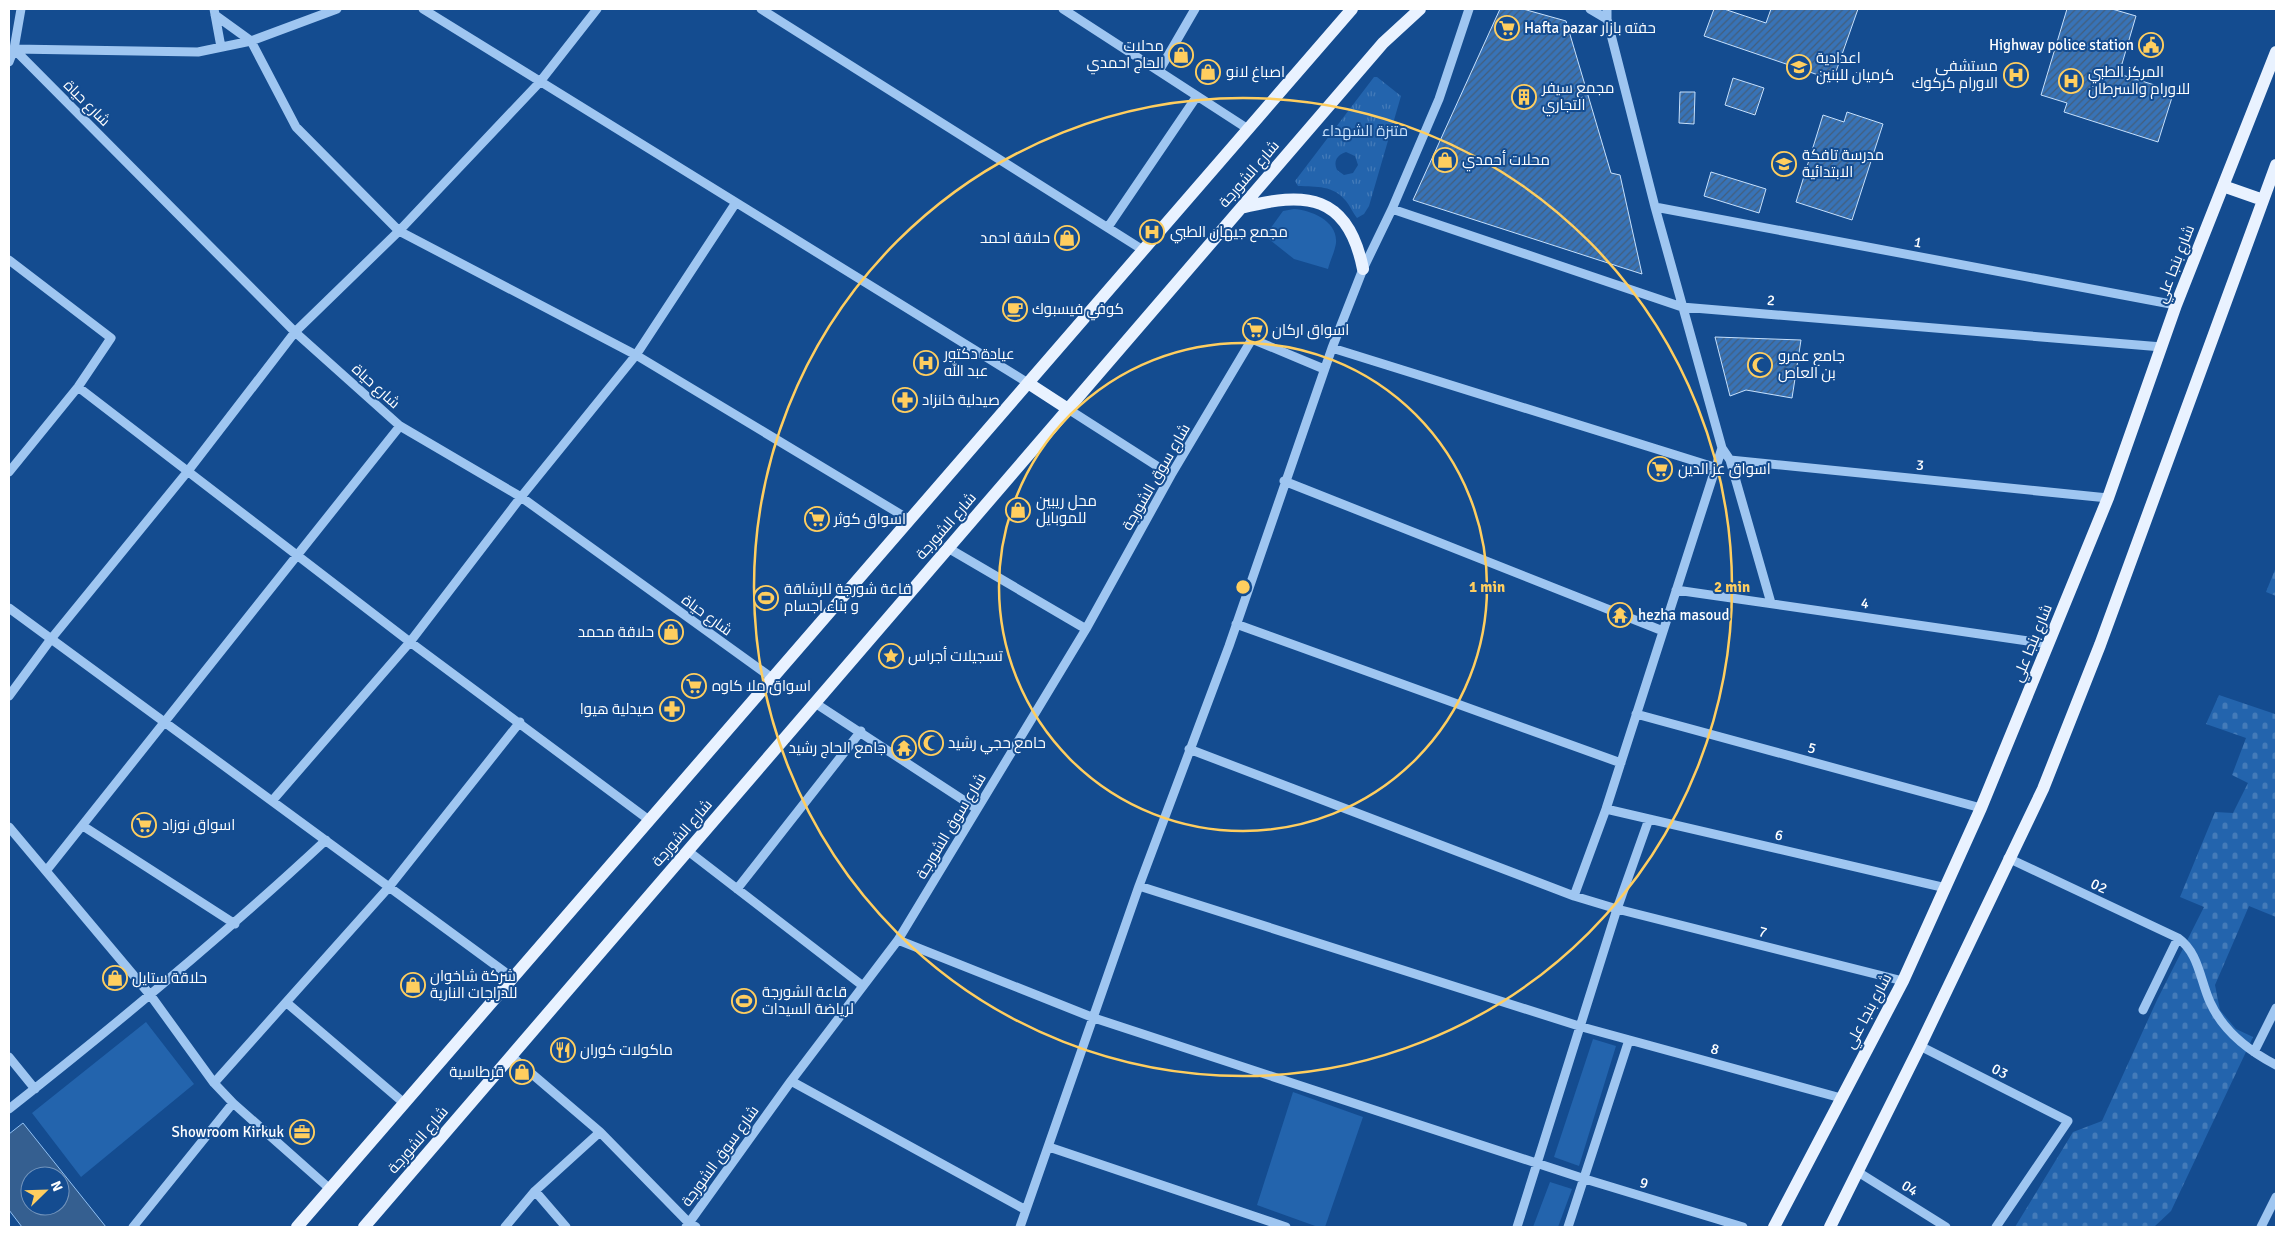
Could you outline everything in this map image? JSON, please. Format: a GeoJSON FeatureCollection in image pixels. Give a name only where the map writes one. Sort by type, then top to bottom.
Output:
{"type":"FeatureCollection","features":[{"type":"Feature","properties":{"kind":"main road"},"geometry":{"type":"LineString","coordinates":[[297,1227],[1352,9]]}},
{"type":"Feature","properties":{"kind":"main road","name":"شارع الشورجة"},"geometry":{"type":"LineString","coordinates":[[364,1227],[1383,43],[1420,9]]}},
{"type":"Feature","properties":{"kind":"main road","name":"شارع بنجا علي"},"geometry":{"type":"LineString","coordinates":[[1774,1227],[1903,981],[1946,888],[2049,644],[2108,498],[2176,305],[2276,52]]}},
{"type":"Feature","properties":{"kind":"main road"},"geometry":{"type":"LineString","coordinates":[[1830,1227],[1920,1046],[2008,858],[2043,789],[2100,645],[2276,165]]}},
{"type":"Feature","properties":{"kind":"main road"},"geometry":{"type":"LineString","coordinates":[[2223,186],[2263,200]]}},
{"type":"Feature","properties":{"kind":"main road"},"geometry":{"type":"LineString","coordinates":[[1241,208],[1280,199],[1295,198],[1321,203],[1337,214],[1350,229],[1358,245],[1363,269]]}},
{"type":"Feature","properties":{"kind":"main road"},"geometry":{"type":"LineString","coordinates":[[1028,383],[1068,409]]}},
{"type":"Feature","properties":{"kind":"street"},"geometry":{"type":"LineString","coordinates":[[9,62],[14,49],[21,9]]}},
{"type":"Feature","properties":{"kind":"street"},"geometry":{"type":"LineString","coordinates":[[14,49],[198,52],[251,41],[337,9]]}},
{"type":"Feature","properties":{"kind":"street"},"geometry":{"type":"LineString","coordinates":[[423,9],[539,83],[1028,383]]}},
{"type":"Feature","properties":{"kind":"street"},"geometry":{"type":"LineString","coordinates":[[9,696],[51,639],[188,471],[295,332],[398,231],[539,83],[597,9]]}},
{"type":"Feature","properties":{"kind":"street"},"geometry":{"type":"LineString","coordinates":[[761,9],[1143,250]]}},
{"type":"Feature","properties":{"kind":"street"},"geometry":{"type":"LineString","coordinates":[[1064,9],[1248,130]]}},
{"type":"Feature","properties":{"kind":"street"},"geometry":{"type":"LineString","coordinates":[[1159,71],[1195,9]]}},
{"type":"Feature","properties":{"kind":"street"},"geometry":{"type":"LineString","coordinates":[[1020,1227],[1189,749],[1236,624],[1324,368],[1363,269],[1392,209],[1439,99],[1469,9]]}},
{"type":"Feature","properties":{"kind":"street"},"geometry":{"type":"LineString","coordinates":[[1590,9],[1606,19]]}},
{"type":"Feature","properties":{"kind":"street"},"geometry":{"type":"LineString","coordinates":[[1607,9],[1606,19],[1682,307],[1722,448],[1730,460],[1771,603]]}},
{"type":"Feature","properties":{"kind":"street"},"geometry":{"type":"LineString","coordinates":[[214,12],[222,47]]}},
{"type":"Feature","properties":{"kind":"street"},"geometry":{"type":"LineString","coordinates":[[214,12],[251,41],[296,127],[398,231],[636,355],[910,520]]}},
{"type":"Feature","properties":{"kind":"street","name":"شارع حياة"},"geometry":{"type":"LineString","coordinates":[[14,49],[295,332],[400,426],[521,498],[772,678]]}},
{"type":"Feature","properties":{"kind":"street"},"geometry":{"type":"LineString","coordinates":[[1108,227],[1197,96]]}},
{"type":"Feature","properties":{"kind":"street"},"geometry":{"type":"LineString","coordinates":[[272,801],[410,642],[521,498],[636,355],[735,204]]}},
{"type":"Feature","properties":{"kind":"street","name":"1"},"geometry":{"type":"LineString","coordinates":[[1655,207],[2176,305]]}},
{"type":"Feature","properties":{"kind":"street","name":"2"},"geometry":{"type":"LineString","coordinates":[[1392,209],[1682,307],[2162,347]]}},
{"type":"Feature","properties":{"kind":"street"},"geometry":{"type":"LineString","coordinates":[[9,260],[111,338],[78,386],[9,472]]}},
{"type":"Feature","properties":{"kind":"street","name":"شارع سوق الشورجة"},"geometry":{"type":"LineString","coordinates":[[690,1226],[791,1081],[898,940],[1086,629],[1171,475],[1252,339],[1324,368]]}},
{"type":"Feature","properties":{"kind":"street"},"geometry":{"type":"LineString","coordinates":[[1332,348],[1714,468]]}},
{"type":"Feature","properties":{"kind":"street"},"geometry":{"type":"LineString","coordinates":[[78,386],[299,554],[410,642],[520,722],[649,820]]}},
{"type":"Feature","properties":{"kind":"street"},"geometry":{"type":"LineString","coordinates":[[1068,409],[1171,475]]}},
{"type":"Feature","properties":{"kind":"street"},"geometry":{"type":"LineString","coordinates":[[46,871],[400,426]]}},
{"type":"Feature","properties":{"kind":"street"},"geometry":{"type":"LineString","coordinates":[[1574,896],[1606,809],[1722,448]]}},
{"type":"Feature","properties":{"kind":"street","name":"3"},"geometry":{"type":"LineString","coordinates":[[1730,460],[2108,498]]}},
{"type":"Feature","properties":{"kind":"street"},"geometry":{"type":"LineString","coordinates":[[1284,481],[1663,631]]}},
{"type":"Feature","properties":{"kind":"street"},"geometry":{"type":"LineString","coordinates":[[948,548],[1086,629]]}},
{"type":"Feature","properties":{"kind":"street","name":"4"},"geometry":{"type":"LineString","coordinates":[[1676,590],[2049,644]]}},
{"type":"Feature","properties":{"kind":"street"},"geometry":{"type":"LineString","coordinates":[[9,608],[513,978]]}},
{"type":"Feature","properties":{"kind":"street"},"geometry":{"type":"LineString","coordinates":[[1236,624],[1621,762]]}},
{"type":"Feature","properties":{"kind":"street"},"geometry":{"type":"LineString","coordinates":[[815,703],[977,809]]}},
{"type":"Feature","properties":{"kind":"street","name":"5"},"geometry":{"type":"LineString","coordinates":[[1636,714],[1980,808]]}},
{"type":"Feature","properties":{"kind":"street"},"geometry":{"type":"LineString","coordinates":[[214,1082],[287,1003],[389,887],[520,722]]}},
{"type":"Feature","properties":{"kind":"street"},"geometry":{"type":"LineString","coordinates":[[738,889],[861,732]]}},
{"type":"Feature","properties":{"kind":"street","name":"7"},"geometry":{"type":"LineString","coordinates":[[1189,749],[1574,896],[1616,909],[1903,981]]}},
{"type":"Feature","properties":{"kind":"street","name":"6"},"geometry":{"type":"LineString","coordinates":[[1606,809],[1946,888]]}},
{"type":"Feature","properties":{"kind":"street"},"geometry":{"type":"LineString","coordinates":[[1517,1227],[1582,1027],[1616,909],[1649,819]]}},
{"type":"Feature","properties":{"kind":"street"},"geometry":{"type":"LineString","coordinates":[[83,826],[235,924]]}},
{"type":"Feature","properties":{"kind":"street"},"geometry":{"type":"LineString","coordinates":[[9,827],[151,996],[214,1082],[233,1103],[330,1189]]}},
{"type":"Feature","properties":{"kind":"street"},"geometry":{"type":"LineString","coordinates":[[9,1109],[151,996],[235,924],[326,840]]}},
{"type":"Feature","properties":{"kind":"street"},"geometry":{"type":"LineString","coordinates":[[688,851],[862,986]]}},
{"type":"Feature","properties":{"kind":"street","name":"02"},"geometry":{"type":"LineString","coordinates":[[2008,858],[2178,938]]}},
{"type":"Feature","properties":{"kind":"street","name":"8"},"geometry":{"type":"LineString","coordinates":[[1140,886],[1582,1027],[1841,1098]]}},
{"type":"Feature","properties":{"kind":"street"},"geometry":{"type":"LineString","coordinates":[[2143,1010],[2178,938],[2189,946],[2210,1002],[2220,1020],[2234,1036],[2254,1052],[2276,1065]]}},
{"type":"Feature","properties":{"kind":"street","name":"9"},"geometry":{"type":"LineString","coordinates":[[898,940],[1094,1018],[1585,1179],[1743,1227]]}},
{"type":"Feature","properties":{"kind":"street"},"geometry":{"type":"LineString","coordinates":[[287,1003],[404,1103]]}},
{"type":"Feature","properties":{"kind":"street"},"geometry":{"type":"LineString","coordinates":[[2254,1052],[2276,1008]]}},
{"type":"Feature","properties":{"kind":"street"},"geometry":{"type":"LineString","coordinates":[[1568,1227],[1629,1040]]}},
{"type":"Feature","properties":{"kind":"street","name":"03"},"geometry":{"type":"LineString","coordinates":[[1920,1046],[2068,1121],[1996,1227]]}},
{"type":"Feature","properties":{"kind":"street"},"geometry":{"type":"LineString","coordinates":[[511,1056],[600,1132],[690,1226]]}},
{"type":"Feature","properties":{"kind":"street"},"geometry":{"type":"LineString","coordinates":[[9,1057],[35,1089]]}},
{"type":"Feature","properties":{"kind":"street"},"geometry":{"type":"LineString","coordinates":[[791,1081],[1026,1210]]}},
{"type":"Feature","properties":{"kind":"street"},"geometry":{"type":"LineString","coordinates":[[133,1227],[233,1103]]}},
{"type":"Feature","properties":{"kind":"street"},"geometry":{"type":"LineString","coordinates":[[505,1227],[535,1191],[600,1132]]}},
{"type":"Feature","properties":{"kind":"street"},"geometry":{"type":"LineString","coordinates":[[1049,1147],[1286,1227]]}},
{"type":"Feature","properties":{"kind":"street","name":"04"},"geometry":{"type":"LineString","coordinates":[[1858,1172],[1946,1227]]}},
{"type":"Feature","properties":{"kind":"street"},"geometry":{"type":"LineString","coordinates":[[535,1191],[566,1227]]}},
{"type":"Feature","properties":{"kind":"street"},"geometry":{"type":"LineString","coordinates":[[2261,1227],[2276,1196]]}},
{"type":"Feature","properties":{"kind":"green space","name":"متنزة الشهداء"},"geometry":{"type":"Polygon","coordinates":[[[1374,77],[1377,77],[1401,96],[1369,206],[1364,214],[1357,218],[1346,201],[1330,189],[1298,186],[1295,181],[1374,77]],[[1346,152],[1340,155],[1336,161],[1337,170],[1344,175],[1353,173],[1358,165],[1355,156],[1346,152]]]}},
{"type":"Feature","properties":{"kind":"green space"},"geometry":{"type":"Polygon","coordinates":[[[1294,209],[1315,214],[1333,229],[1336,243],[1328,269],[1294,259],[1265,236],[1283,211],[1294,209]]]}},
{"type":"Feature","properties":{"kind":"green space"},"geometry":{"type":"Polygon","coordinates":[[[2276,567],[2276,596],[2266,592],[2276,567]]]}},
{"type":"Feature","properties":{"kind":"green space"},"geometry":{"type":"Polygon","coordinates":[[[2219,695],[2275,714],[2276,712],[2276,917],[2249,906],[2215,985],[2220,1010],[2236,1029],[2253,1037],[2171,1211],[2154,1227],[2015,1227],[2073,1132],[2102,1121],[2157,1000],[2204,907],[2180,897],[2215,812],[2233,813],[2248,783],[2232,775],[2246,738],[2206,724],[2219,695]]]}},
{"type":"Feature","properties":{"kind":"green space"},"geometry":{"type":"Polygon","coordinates":[[[146,1022],[194,1084],[81,1177],[32,1113],[146,1022]]]}},
{"type":"Feature","properties":{"kind":"green space"},"geometry":{"type":"Polygon","coordinates":[[[1593,1039],[1616,1046],[1579,1166],[1554,1157],[1593,1039]]]}},
{"type":"Feature","properties":{"kind":"green space"},"geometry":{"type":"Polygon","coordinates":[[[1293,1092],[1363,1117],[1325,1227],[1318,1227],[1257,1205],[1293,1092]]]}},
{"type":"Feature","properties":{"kind":"green space"},"geometry":{"type":"Polygon","coordinates":[[[1550,1182],[1572,1189],[1558,1227],[1533,1227],[1550,1182]]]}},
{"type":"Feature","properties":{"kind":"shaded area"},"geometry":{"type":"Polygon","coordinates":[[[23,1123],[57,1166],[20,1166],[20,1216],[70,1216],[70,1182],[106,1227],[22,1227],[9,1210],[9,1134],[23,1123]]]}},
{"type":"Feature","properties":{"kind":"building","name":"مجمع سيفر التجاري"},"geometry":{"type":"Polygon","coordinates":[[[1500,9],[1523,9],[1566,21],[1611,173],[1620,175],[1642,274],[1413,200],[1500,9]]]}},
{"type":"Feature","properties":{"kind":"building"},"geometry":{"type":"Polygon","coordinates":[[[1714,9],[1724,9],[1766,23],[1771,9],[1858,9],[1833,80],[1704,36],[1714,9]]]}},
{"type":"Feature","properties":{"kind":"building"},"geometry":{"type":"Polygon","coordinates":[[[2067,9],[2112,9],[2136,16],[2119,74],[2174,91],[2158,142],[2064,112],[2067,103],[2041,95],[2067,9]]]}},
{"type":"Feature","properties":{"kind":"building"},"geometry":{"type":"Polygon","coordinates":[[[1733,78],[1764,88],[1755,115],[1725,105],[1733,78]]]}},
{"type":"Feature","properties":{"kind":"building"},"geometry":{"type":"Polygon","coordinates":[[[1680,92],[1695,92],[1694,124],[1679,123],[1680,92]]]}},
{"type":"Feature","properties":{"kind":"building"},"geometry":{"type":"Polygon","coordinates":[[[1847,112],[1883,124],[1852,220],[1796,202],[1823,115],[1844,122],[1847,112]]]}},
{"type":"Feature","properties":{"kind":"building"},"geometry":{"type":"Polygon","coordinates":[[[1711,172],[1766,189],[1759,213],[1704,196],[1711,172]]]}},
{"type":"Feature","properties":{"kind":"building","name":"جامع عمرو بن العاص"},"geometry":{"type":"Polygon","coordinates":[[[1715,337],[1801,340],[1792,398],[1746,390],[1730,396],[1715,337]]]}},
{"type":"Feature","properties":{"kind":"place","name":"Hafta pazar حفته بازار"},"geometry":{"type":"Point","coordinates":[1507,28]}},
{"type":"Feature","properties":{"kind":"place","name":"Highway police station"},"geometry":{"type":"Point","coordinates":[2151,45]}},
{"type":"Feature","properties":{"kind":"place","name":"محلات الحاج احمدي"},"geometry":{"type":"Point","coordinates":[1181,55]}},
{"type":"Feature","properties":{"kind":"place","name":"اعدادية كرميان للبنين"},"geometry":{"type":"Point","coordinates":[1799,67]}},
{"type":"Feature","properties":{"kind":"place","name":"اصباغ لانو"},"geometry":{"type":"Point","coordinates":[1208,72]}},
{"type":"Feature","properties":{"kind":"place","name":"مستشفى الاورام كركوك"},"geometry":{"type":"Point","coordinates":[2016,75]}},
{"type":"Feature","properties":{"kind":"place","name":"المركز الطبي للاورام والسرطان"},"geometry":{"type":"Point","coordinates":[2071,81]}},
{"type":"Feature","properties":{"kind":"place","name":"مجمع سيفر التجاري"},"geometry":{"type":"Point","coordinates":[1524,97]}},
{"type":"Feature","properties":{"kind":"place","name":"محلات أحمدي"},"geometry":{"type":"Point","coordinates":[1445,160]}},
{"type":"Feature","properties":{"kind":"place","name":"مدرسة تافكة الابتدائية"},"geometry":{"type":"Point","coordinates":[1784,164]}},
{"type":"Feature","properties":{"kind":"place","name":"مجمع جيهان الطبي"},"geometry":{"type":"Point","coordinates":[1152,232]}},
{"type":"Feature","properties":{"kind":"place","name":"حلاقة احمد"},"geometry":{"type":"Point","coordinates":[1067,238]}},
{"type":"Feature","properties":{"kind":"place","name":"كوفي فيسبوك"},"geometry":{"type":"Point","coordinates":[1015,309]}},
{"type":"Feature","properties":{"kind":"place","name":"اسواق اركان"},"geometry":{"type":"Point","coordinates":[1255,330]}},
{"type":"Feature","properties":{"kind":"place","name":"عيادة دكتور عبد الله"},"geometry":{"type":"Point","coordinates":[926,363]}},
{"type":"Feature","properties":{"kind":"place","name":"جامع عمرو بن العاص"},"geometry":{"type":"Point","coordinates":[1760,365]}},
{"type":"Feature","properties":{"kind":"place","name":"صيدلية خانزاد"},"geometry":{"type":"Point","coordinates":[905,400]}},
{"type":"Feature","properties":{"kind":"place","name":"اسواق عز الدين"},"geometry":{"type":"Point","coordinates":[1660,469]}},
{"type":"Feature","properties":{"kind":"place","name":"محل ريبين للموبايل"},"geometry":{"type":"Point","coordinates":[1018,510]}},
{"type":"Feature","properties":{"kind":"place","name":"اسواق كوثر"},"geometry":{"type":"Point","coordinates":[817,519]}},
{"type":"Feature","properties":{"kind":"place","name":"قاعة شورجة للرشاقة و بناء اجسام"},"geometry":{"type":"Point","coordinates":[766,598]}},
{"type":"Feature","properties":{"kind":"place","name":"hezha masoud"},"geometry":{"type":"Point","coordinates":[1620,615]}},
{"type":"Feature","properties":{"kind":"place","name":"حلاقة محمد"},"geometry":{"type":"Point","coordinates":[671,632]}},
{"type":"Feature","properties":{"kind":"place","name":"تسجيلات أجراس"},"geometry":{"type":"Point","coordinates":[891,656]}},
{"type":"Feature","properties":{"kind":"place","name":"اسواق ملا كاوه"},"geometry":{"type":"Point","coordinates":[694,686]}},
{"type":"Feature","properties":{"kind":"place","name":"صيدلية هيوا"},"geometry":{"type":"Point","coordinates":[672,709]}},
{"type":"Feature","properties":{"kind":"place","name":"حامع حجي رشيد"},"geometry":{"type":"Point","coordinates":[931,743]}},
{"type":"Feature","properties":{"kind":"place","name":"جامع الحاج رشيد"},"geometry":{"type":"Point","coordinates":[904,748]}},
{"type":"Feature","properties":{"kind":"place","name":"اسواق نوزاد"},"geometry":{"type":"Point","coordinates":[144,825]}},
{"type":"Feature","properties":{"kind":"place","name":"حلاقة ستايل"},"geometry":{"type":"Point","coordinates":[115,978]}},
{"type":"Feature","properties":{"kind":"place","name":"شركة شاخوان للدراجات النارية"},"geometry":{"type":"Point","coordinates":[413,985]}},
{"type":"Feature","properties":{"kind":"place","name":"قاعة الشورجة لرياضة السيدات"},"geometry":{"type":"Point","coordinates":[744,1001]}},
{"type":"Feature","properties":{"kind":"place","name":"ماكولات كوران"},"geometry":{"type":"Point","coordinates":[563,1050]}},
{"type":"Feature","properties":{"kind":"place","name":"قرطاسية"},"geometry":{"type":"Point","coordinates":[522,1072]}},
{"type":"Feature","properties":{"kind":"place","name":"Showroom Kirkuk"},"geometry":{"type":"Point","coordinates":[302,1132]}}]}
